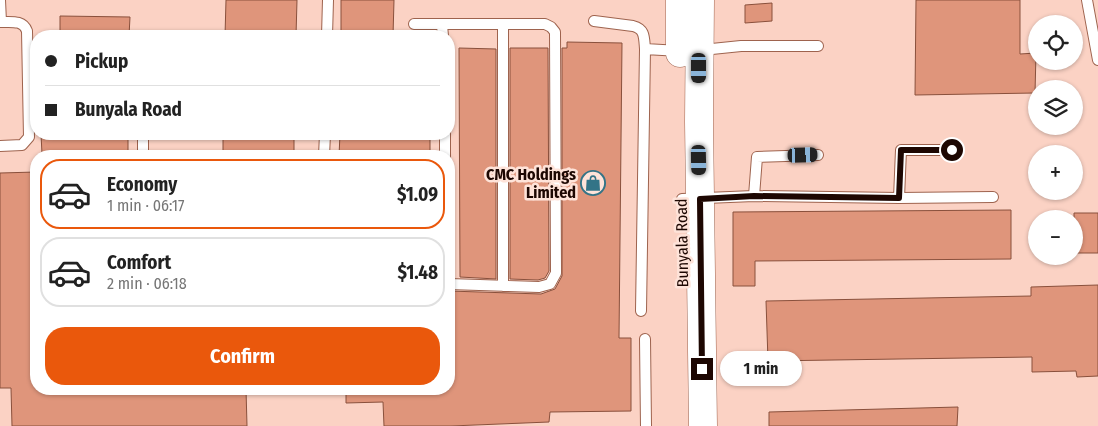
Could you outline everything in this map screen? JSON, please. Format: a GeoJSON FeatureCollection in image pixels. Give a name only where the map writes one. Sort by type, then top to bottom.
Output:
{"type":"FeatureCollection","features":[{"type":"Feature","properties":{"kind":"main road","name":"Bunyala Road"},"geometry":{"type":"LineString","coordinates":[[680,0],[690,50],[691,199],[685,426]]}},
{"type":"Feature","properties":{"kind":"main road","name":"Bunyala Road"},"geometry":{"type":"LineString","coordinates":[[690,50],[700,0]]}},
{"type":"Feature","properties":{"kind":"main road","name":"Bunyala Road"},"geometry":{"type":"LineString","coordinates":[[691,199],[703,426]]}},
{"type":"Feature","properties":{"kind":"lane"},"geometry":{"type":"LineString","coordinates":[[0,0],[1,22],[21,23],[27,31],[29,137],[22,145],[0,146]]}},
{"type":"Feature","properties":{"kind":"lane"},"geometry":{"type":"LineString","coordinates":[[327,30],[328,0]]}},
{"type":"Feature","properties":{"kind":"lane"},"geometry":{"type":"LineString","coordinates":[[1088,0],[1098,60]]}},
{"type":"Feature","properties":{"kind":"lane"},"geometry":{"type":"LineString","coordinates":[[594,21],[639,28],[644,32],[646,49],[641,311]]}},
{"type":"Feature","properties":{"kind":"lane"},"geometry":{"type":"LineString","coordinates":[[414,24],[545,24],[556,32],[556,273],[550,284],[539,287],[455,284]]}},
{"type":"Feature","properties":{"kind":"lane"},"geometry":{"type":"LineString","coordinates":[[503,24],[503,286]]}},
{"type":"Feature","properties":{"kind":"lane"},"geometry":{"type":"LineString","coordinates":[[442,25],[442,30]]}},
{"type":"Feature","properties":{"kind":"lane"},"geometry":{"type":"LineString","coordinates":[[646,49],[690,50],[740,46],[818,46]]}},
{"type":"Feature","properties":{"kind":"lane"},"geometry":{"type":"LineString","coordinates":[[899,198],[901,150],[952,150]]}},
{"type":"Feature","properties":{"kind":"lane"},"geometry":{"type":"LineString","coordinates":[[754,196],[757,157],[818,155]]}},
{"type":"Feature","properties":{"kind":"lane"},"geometry":{"type":"LineString","coordinates":[[691,199],[754,196],[993,197]]}},
{"type":"Feature","properties":{"kind":"lane"},"geometry":{"type":"LineString","coordinates":[[645,339],[646,426]]}},
{"type":"Feature","properties":{"kind":"building"},"geometry":{"type":"Polygon","coordinates":[[[226,0],[297,0],[296,30],[225,30],[226,0]]]}},
{"type":"Feature","properties":{"kind":"building"},"geometry":{"type":"Polygon","coordinates":[[[341,0],[394,0],[393,30],[341,30],[341,0]]]}},
{"type":"Feature","properties":{"kind":"building"},"geometry":{"type":"Polygon","coordinates":[[[916,0],[1020,0],[1020,54],[1028,54],[1028,70],[1036,70],[1035,80],[1028,80],[1028,93],[915,95],[916,0]]]}},
{"type":"Feature","properties":{"kind":"building"},"geometry":{"type":"Polygon","coordinates":[[[772,3],[772,21],[745,23],[745,5],[772,3]]]}},
{"type":"Feature","properties":{"kind":"building"},"geometry":{"type":"Polygon","coordinates":[[[60,16],[130,17],[129,30],[60,30],[60,16]]]}},
{"type":"Feature","properties":{"kind":"building"},"geometry":{"type":"Polygon","coordinates":[[[567,42],[622,43],[619,338],[631,338],[631,411],[550,412],[549,422],[451,426],[384,426],[383,402],[346,403],[346,395],[455,395],[455,291],[541,294],[555,289],[562,276],[562,48],[567,48],[567,42]]]}},
{"type":"Feature","properties":{"kind":"building"},"geometry":{"type":"Polygon","coordinates":[[[459,48],[496,49],[496,279],[460,277],[459,48]]]}},
{"type":"Feature","properties":{"kind":"building"},"geometry":{"type":"Polygon","coordinates":[[[510,48],[548,48],[549,271],[545,278],[538,280],[510,279],[510,48]]]}},
{"type":"Feature","properties":{"kind":"building"},"geometry":{"type":"Polygon","coordinates":[[[41,140],[128,140],[128,150],[42,150],[41,140]]]}},
{"type":"Feature","properties":{"kind":"building"},"geometry":{"type":"Polygon","coordinates":[[[223,140],[294,140],[294,150],[223,150],[223,140]]]}},
{"type":"Feature","properties":{"kind":"building"},"geometry":{"type":"Polygon","coordinates":[[[340,140],[430,140],[430,150],[339,150],[340,140]]]}},
{"type":"Feature","properties":{"kind":"building"},"geometry":{"type":"Polygon","coordinates":[[[30,172],[30,395],[246,395],[247,426],[12,426],[11,388],[0,388],[0,173],[30,172]]]}},
{"type":"Feature","properties":{"kind":"building"},"geometry":{"type":"Polygon","coordinates":[[[1011,210],[1011,259],[755,261],[755,286],[733,286],[733,212],[1011,210]]]}},
{"type":"Feature","properties":{"kind":"building"},"geometry":{"type":"Polygon","coordinates":[[[1083,213],[1098,213],[1098,253],[1083,253],[1083,213]]]}},
{"type":"Feature","properties":{"kind":"building"},"geometry":{"type":"Polygon","coordinates":[[[1098,285],[1098,376],[1077,377],[1076,371],[1032,372],[1032,357],[768,361],[766,301],[1031,296],[1031,287],[1098,285]]]}},
{"type":"Feature","properties":{"kind":"building"},"geometry":{"type":"Polygon","coordinates":[[[958,407],[957,426],[769,426],[769,412],[958,407]]]}},
{"type":"Feature","properties":{"kind":"place","name":"CMC Holdings Limited"},"geometry":{"type":"Point","coordinates":[593,183]}},
{"type":"Feature","properties":{"kind":"route"},"geometry":{"type":"LineString","coordinates":[[702,369],[700,199],[754,196],[899,198],[901,150],[952,150]]}}]}
